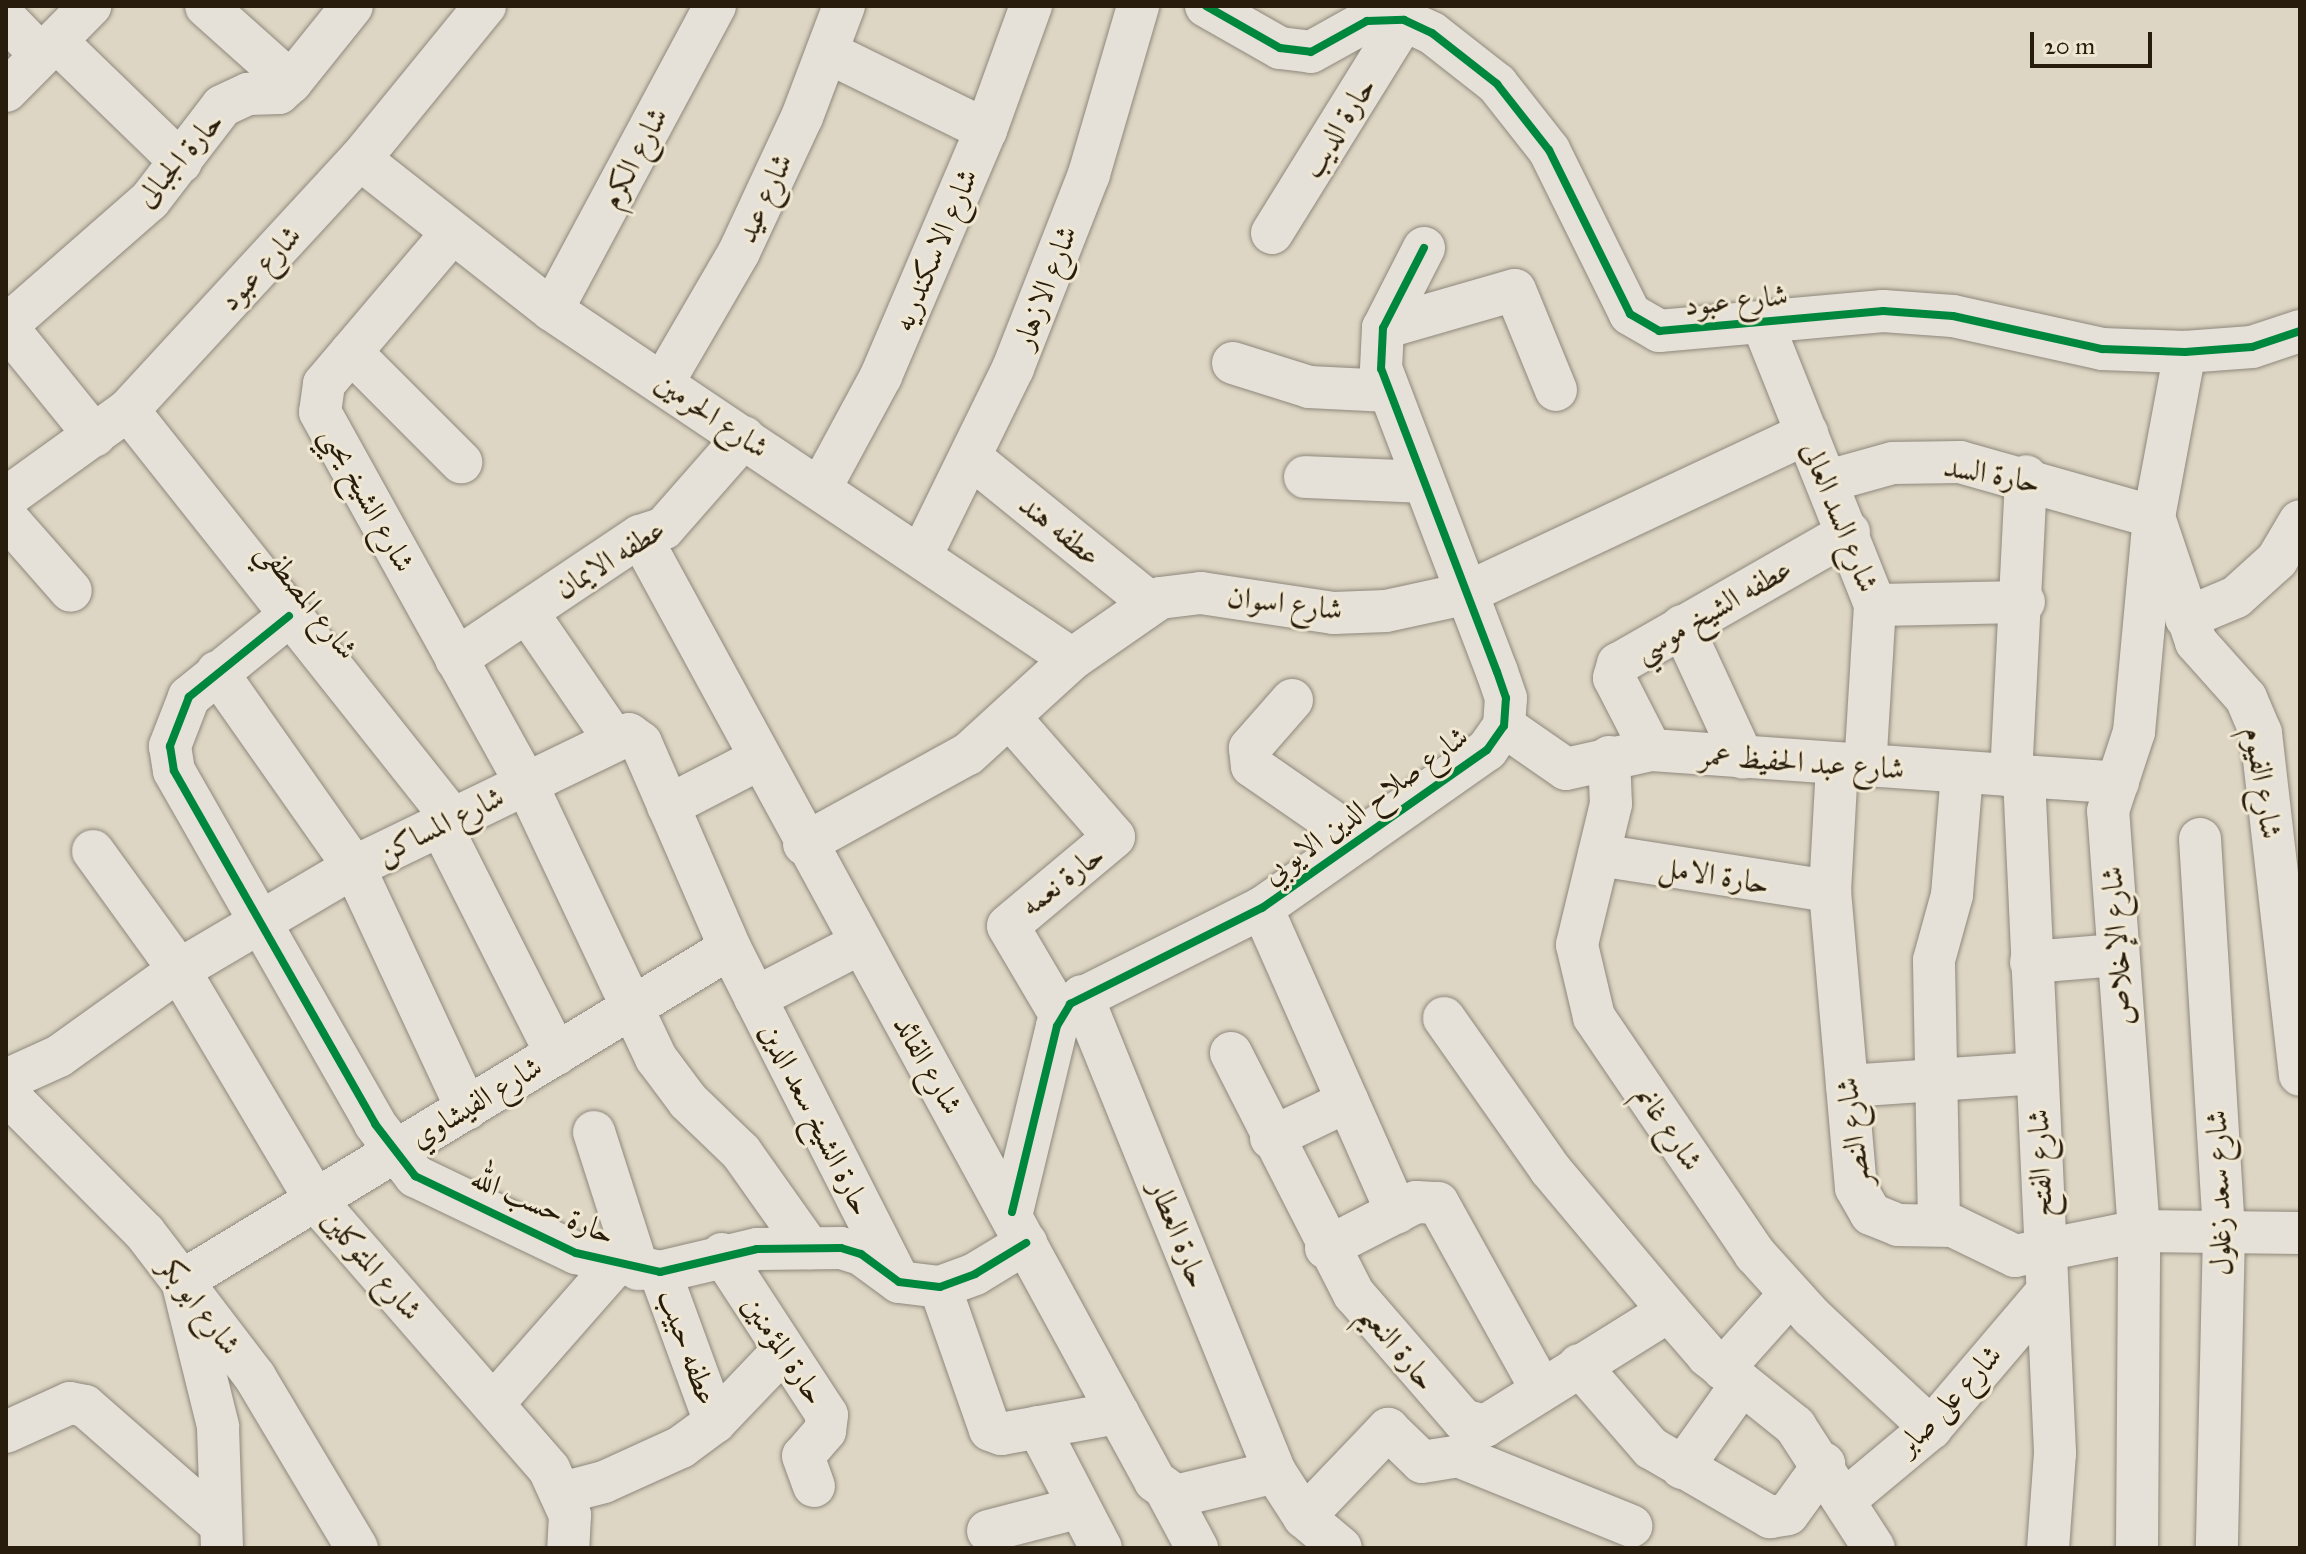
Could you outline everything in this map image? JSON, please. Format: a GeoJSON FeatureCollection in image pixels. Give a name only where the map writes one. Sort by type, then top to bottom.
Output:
{"type":"FeatureCollection","features":[{"type":"Feature","properties":{"kind":"street"},"geometry":{"type":"LineString","coordinates":[[6,91],[90,6]]}},
{"type":"Feature","properties":{"kind":"street"},"geometry":{"type":"LineString","coordinates":[[206,6],[291,82],[352,6]]}},
{"type":"Feature","properties":{"kind":"street","name":"شارع عبود"},"geometry":{"type":"LineString","coordinates":[[6,498],[128,410],[360,159],[485,6]]}},
{"type":"Feature","properties":{"kind":"street","name":"شارع الكرم"},"geometry":{"type":"LineString","coordinates":[[552,310],[715,6]]}},
{"type":"Feature","properties":{"kind":"street","name":"شارع الاسكندريه"},"geometry":{"type":"LineString","coordinates":[[821,487],[881,376],[986,130],[1031,6]]}},
{"type":"Feature","properties":{"kind":"street","name":"شارع الازهار"},"geometry":{"type":"LineString","coordinates":[[921,556],[1013,368],[1089,174],[1138,6]]}},
{"type":"Feature","properties":{"kind":"street"},"geometry":{"type":"LineString","coordinates":[[1206,6],[1280,48],[1311,52],[1367,21],[1404,20]]}},
{"type":"Feature","properties":{"kind":"street"},"geometry":{"type":"LineString","coordinates":[[6,19],[48,48],[181,162]]}},
{"type":"Feature","properties":{"kind":"street"},"geometry":{"type":"LineString","coordinates":[[836,19],[986,130]]}},
{"type":"Feature","properties":{"kind":"street","name":"شارع عيد"},"geometry":{"type":"LineString","coordinates":[[664,381],[739,252],[836,19]]}},
{"type":"Feature","properties":{"kind":"street","name":"شارع عبود"},"geometry":{"type":"LineString","coordinates":[[1404,20],[1432,33],[1497,84],[1549,150],[1630,314],[1659,331],[1883,311],[1953,316],[2102,349],[2185,352],[2252,347],[2300,331]]}},
{"type":"Feature","properties":{"kind":"street","name":"حارة الديب"},"geometry":{"type":"LineString","coordinates":[[1272,233],[1404,20]]}},
{"type":"Feature","properties":{"kind":"street","name":"حارة الجبالى"},"geometry":{"type":"LineString","coordinates":[[6,326],[150,200],[222,106],[248,94],[279,93],[291,82]]}},
{"type":"Feature","properties":{"kind":"street","name":"شارع الحرمين"},"geometry":{"type":"LineString","coordinates":[[360,159],[552,310],[664,381],[1072,659]]}},
{"type":"Feature","properties":{"kind":"street","name":"شارع الشيخ يحيي"},"geometry":{"type":"LineString","coordinates":[[452,233],[324,384],[320,412],[526,783],[633,1007]]}},
{"type":"Feature","properties":{"kind":"street","name":"شارع صلاح الدين الايوبي"},"geometry":{"type":"LineString","coordinates":[[1072,1006],[1262,908],[1487,750],[1504,726],[1506,698],[1422,482],[1379,355],[1383,328],[1424,248]]}},
{"type":"Feature","properties":{"kind":"street"},"geometry":{"type":"LineString","coordinates":[[1383,328],[1515,290],[1556,390]]}},
{"type":"Feature","properties":{"kind":"street","name":"شارع السد العالى"},"geometry":{"type":"LineString","coordinates":[[1762,322],[1849,532],[1875,605],[1851,767]]}},
{"type":"Feature","properties":{"kind":"street"},"geometry":{"type":"LineString","coordinates":[[6,326],[95,436]]}},
{"type":"Feature","properties":{"kind":"street"},"geometry":{"type":"LineString","coordinates":[[351,352],[461,462]]}},
{"type":"Feature","properties":{"kind":"street","name":"شارع الإخلاص"},"geometry":{"type":"LineString","coordinates":[[2137,1548],[2139,1231],[2108,811],[2136,719],[2154,517],[2185,352]]}},
{"type":"Feature","properties":{"kind":"street"},"geometry":{"type":"LineString","coordinates":[[1233,363],[1309,387],[1389,391]]}},
{"type":"Feature","properties":{"kind":"street","name":"شارع المصطفي"},"geometry":{"type":"LineString","coordinates":[[128,410],[446,821],[556,1054]]}},
{"type":"Feature","properties":{"kind":"street","name":"شارع اسوان"},"geometry":{"type":"LineString","coordinates":[[804,844],[968,754],[1012,720],[1072,659],[1150,603],[1201,593],[1334,613],[1386,611],[1464,594],[1807,433]]}},
{"type":"Feature","properties":{"kind":"street","name":"عطفه الايمان"},"geometry":{"type":"LineString","coordinates":[[456,659],[640,536],[674,519],[744,437]]}},
{"type":"Feature","properties":{"kind":"street","name":"عطفه هند"},"geometry":{"type":"LineString","coordinates":[[970,457],[1150,603]]}},
{"type":"Feature","properties":{"kind":"street","name":"حارة السد"},"geometry":{"type":"LineString","coordinates":[[1828,481],[1893,463],[1933,462],[2026,476],[2154,517]]}},
{"type":"Feature","properties":{"kind":"street","name":"شارع الفتح"},"geometry":{"type":"LineString","coordinates":[[2026,476],[2018,777],[2031,962],[2044,1295],[2055,1453],[2048,1548]]}},
{"type":"Feature","properties":{"kind":"street"},"geometry":{"type":"LineString","coordinates":[[1305,477],[1422,482]]}},
{"type":"Feature","properties":{"kind":"street"},"geometry":{"type":"LineString","coordinates":[[6,517],[71,591]]}},
{"type":"Feature","properties":{"kind":"street","name":"شارع الفيوم"},"geometry":{"type":"LineString","coordinates":[[2154,517],[2196,642],[2246,698],[2261,733],[2300,1075]]}},
{"type":"Feature","properties":{"kind":"street"},"geometry":{"type":"LineString","coordinates":[[2186,618],[2236,597],[2277,560],[2300,521]]}},
{"type":"Feature","properties":{"kind":"street","name":"عطفه الشيخ موسي"},"geometry":{"type":"LineString","coordinates":[[1651,750],[1615,670],[1682,626],[1849,532]]}},
{"type":"Feature","properties":{"kind":"street","name":"شارع القائد"},"geometry":{"type":"LineString","coordinates":[[640,536],[859,944],[1019,1227],[1118,1413],[1197,1548]]}},
{"type":"Feature","properties":{"kind":"street"},"geometry":{"type":"LineString","coordinates":[[1875,605],[2024,602]]}},
{"type":"Feature","properties":{"kind":"street"},"geometry":{"type":"LineString","coordinates":[[527,612],[614,739],[637,737],[755,998],[859,944]]}},
{"type":"Feature","properties":{"kind":"street","name":"حارة حسب الله"},"geometry":{"type":"LineString","coordinates":[[289,616],[217,672],[176,720],[174,771],[256,922],[392,1153],[415,1176],[516,1227],[638,1268]]}},
{"type":"Feature","properties":{"kind":"street"},"geometry":{"type":"LineString","coordinates":[[1682,626],[1743,758]]}},
{"type":"Feature","properties":{"kind":"street"},"geometry":{"type":"LineString","coordinates":[[217,672],[354,867],[467,1109]]}},
{"type":"Feature","properties":{"kind":"street"},"geometry":{"type":"LineString","coordinates":[[1292,700],[1250,748],[1252,766],[1359,840]]}},
{"type":"Feature","properties":{"kind":"street","name":"حارة نعمه"},"geometry":{"type":"LineString","coordinates":[[1012,720],[1114,837],[1008,926],[1072,1006]]}},
{"type":"Feature","properties":{"kind":"street","name":"شارع عبد الحفيظ عمر"},"geometry":{"type":"LineString","coordinates":[[1504,726],[1566,769],[1586,769],[1609,757],[1651,750],[1851,767],[2118,783]]}},
{"type":"Feature","properties":{"kind":"street","name":"شارع المساكن"},"geometry":{"type":"LineString","coordinates":[[6,1080],[59,1056],[179,970],[354,867],[614,739]]}},
{"type":"Feature","properties":{"kind":"street","name":"شارع غانم"},"geometry":{"type":"LineString","coordinates":[[1609,757],[1611,804],[1577,945],[1594,1017],[1755,1254],[1790,1294],[1931,1428]]}},
{"type":"Feature","properties":{"kind":"street"},"geometry":{"type":"LineString","coordinates":[[668,806],[759,759]]}},
{"type":"Feature","properties":{"kind":"street","name":"شارع النصر"},"geometry":{"type":"LineString","coordinates":[[1851,767],[1830,891],[1847,1086],[1861,1202],[1884,1222],[1939,1223],[2006,1254],[2043,1252],[2139,1231],[2300,1233]]}},
{"type":"Feature","properties":{"kind":"street"},"geometry":{"type":"LineString","coordinates":[[1939,1223],[1934,960],[1952,895],[1962,773]]}},
{"type":"Feature","properties":{"kind":"street","name":"شارع سعد زغلول"},"geometry":{"type":"LineString","coordinates":[[2200,839],[2224,1232],[2217,1548]]}},
{"type":"Feature","properties":{"kind":"street","name":"شارع المتوكلين"},"geometry":{"type":"LineString","coordinates":[[93,851],[179,970],[316,1201],[549,1469],[570,1515],[568,1548]]}},
{"type":"Feature","properties":{"kind":"street","name":"حارة الامل"},"geometry":{"type":"LineString","coordinates":[[1599,855],[1830,891]]}},
{"type":"Feature","properties":{"kind":"street"},"geometry":{"type":"LineString","coordinates":[[1262,908],[1397,1212]]}},
{"type":"Feature","properties":{"kind":"street","name":"شارع الفيشاوي"},"geometry":{"type":"LineString","coordinates":[[182,1281],[730,948]]}},
{"type":"Feature","properties":{"kind":"street"},"geometry":{"type":"LineString","coordinates":[[2031,962],[2117,955]]}},
{"type":"Feature","properties":{"kind":"street","name":"حارة الشيخ سعد الدين"},"geometry":{"type":"LineString","coordinates":[[755,998],[919,1284],[987,1427],[997,1434],[1118,1413]]}},
{"type":"Feature","properties":{"kind":"street"},"geometry":{"type":"LineString","coordinates":[[493,1404],[638,1268],[722,1254],[809,1248],[861,1254],[919,1284],[975,1274],[1019,1227],[1072,1006]]}},
{"type":"Feature","properties":{"kind":"street","name":"حارة العطار"},"geometry":{"type":"LineString","coordinates":[[1072,1006],[1275,1472],[1304,1517],[1341,1548]]}},
{"type":"Feature","properties":{"kind":"street"},"geometry":{"type":"LineString","coordinates":[[633,1007],[656,1058],[688,1101],[741,1152],[809,1248]]}},
{"type":"Feature","properties":{"kind":"street"},"geometry":{"type":"LineString","coordinates":[[1444,1018],[1550,1169],[1669,1311],[1732,1377],[1795,1426],[1824,1464],[1874,1548]]}},
{"type":"Feature","properties":{"kind":"street","name":"حارة النعيم"},"geometry":{"type":"LineString","coordinates":[[1231,1053],[1326,1248],[1382,1330],[1463,1420],[1485,1426],[1669,1311]]}},
{"type":"Feature","properties":{"kind":"street"},"geometry":{"type":"LineString","coordinates":[[1847,1086],[2036,1073]]}},
{"type":"Feature","properties":{"kind":"street","name":"شارع ابو بكر"},"geometry":{"type":"LineString","coordinates":[[6,1093],[120,1202],[182,1281],[255,1377],[357,1548]]}},
{"type":"Feature","properties":{"kind":"street"},"geometry":{"type":"LineString","coordinates":[[1271,1138],[1348,1101]]}},
{"type":"Feature","properties":{"kind":"street","name":"عطفه حبيب"},"geometry":{"type":"LineString","coordinates":[[594,1132],[638,1268],[715,1422]]}},
{"type":"Feature","properties":{"kind":"street"},"geometry":{"type":"LineString","coordinates":[[1326,1248],[1427,1199],[1446,1212],[1541,1389]]}},
{"type":"Feature","properties":{"kind":"street","name":"حارة المؤمنين"},"geometry":{"type":"LineString","coordinates":[[722,1254],[782,1352],[827,1415],[825,1431],[803,1456],[814,1486]]}},
{"type":"Feature","properties":{"kind":"street"},"geometry":{"type":"LineString","coordinates":[[182,1281],[218,1426],[221,1537]]}},
{"type":"Feature","properties":{"kind":"street"},"geometry":{"type":"LineString","coordinates":[[1682,1468],[1732,1377],[1790,1294]]}},
{"type":"Feature","properties":{"kind":"street","name":"شارع على صابر"},"geometry":{"type":"LineString","coordinates":[[1846,1499],[1931,1428],[2044,1295]]}},
{"type":"Feature","properties":{"kind":"street"},"geometry":{"type":"LineString","coordinates":[[562,1493],[643,1467],[715,1422],[782,1352]]}},
{"type":"Feature","properties":{"kind":"street"},"geometry":{"type":"LineString","coordinates":[[1579,1365],[1651,1448],[1770,1517],[1788,1514],[1824,1464]]}},
{"type":"Feature","properties":{"kind":"street"},"geometry":{"type":"LineString","coordinates":[[6,1432],[70,1403],[85,1406],[221,1537]]}},
{"type":"Feature","properties":{"kind":"street"},"geometry":{"type":"LineString","coordinates":[[1038,1427],[1077,1508],[1101,1548]]}},
{"type":"Feature","properties":{"kind":"street"},"geometry":{"type":"LineString","coordinates":[[1304,1517],[1388,1429],[1422,1462],[1458,1456],[1631,1526]]}},
{"type":"Feature","properties":{"kind":"street"},"geometry":{"type":"LineString","coordinates":[[1167,1492],[1176,1496],[1275,1472]]}},
{"type":"Feature","properties":{"kind":"street"},"geometry":{"type":"LineString","coordinates":[[988,1531],[1077,1508]]}},
{"type":"Feature","properties":{"kind":"cycle path"},"geometry":{"type":"LineString","coordinates":[[1206,6],[1280,48],[1311,52],[1367,21],[1404,20],[1432,33],[1497,84],[1549,150],[1630,314],[1659,331],[1883,311],[1953,316],[2102,349],[2185,352],[2252,347],[2300,331]]}},
{"type":"Feature","properties":{"kind":"cycle path"},"geometry":{"type":"LineString","coordinates":[[1012,1212],[1057,1026],[1070,1004],[1262,908],[1487,750],[1504,726],[1506,698],[1381,369],[1383,328],[1424,248]]}},
{"type":"Feature","properties":{"kind":"cycle path"},"geometry":{"type":"LineString","coordinates":[[289,616],[189,697],[170,746],[174,771],[375,1124],[415,1176],[576,1253],[660,1272],[757,1249],[841,1248],[861,1254],[899,1282],[940,1287],[975,1274],[1026,1243]]}}]}
